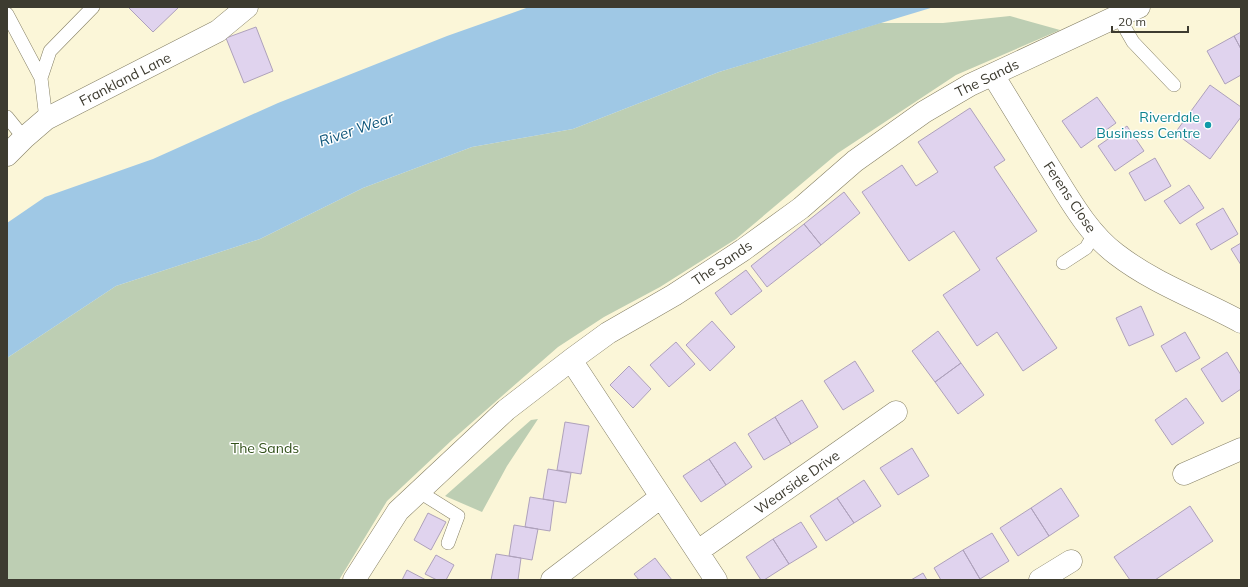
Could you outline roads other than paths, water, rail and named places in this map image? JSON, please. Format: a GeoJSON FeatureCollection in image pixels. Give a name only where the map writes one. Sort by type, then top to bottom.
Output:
{"type":"FeatureCollection","features":[{"type":"Feature","properties":{"kind":"street","name":"Frankland Lane"},"geometry":{"type":"LineString","coordinates":[[7,155],[46,119],[218,31],[247,7]]}},
{"type":"Feature","properties":{"kind":"street","name":"The Sands"},"geometry":{"type":"LineString","coordinates":[[354,580],[398,511],[506,410],[571,360],[608,333],[674,295],[743,250],[800,208],[855,161],[924,112],[970,86],[1139,7]]}},
{"type":"Feature","properties":{"kind":"street","name":"Ferens Close"},"geometry":{"type":"LineString","coordinates":[[993,75],[1072,203],[1094,234],[1116,254],[1160,283],[1224,312],[1241,322]]}},
{"type":"Feature","properties":{"kind":"street"},"geometry":{"type":"LineString","coordinates":[[571,360],[716,580]]}},
{"type":"Feature","properties":{"kind":"street","name":"Wearside Drive"},"geometry":{"type":"LineString","coordinates":[[698,551],[896,412]]}},
{"type":"Feature","properties":{"kind":"street"},"geometry":{"type":"LineString","coordinates":[[1184,474],[1241,449]]}},
{"type":"Feature","properties":{"kind":"street"},"geometry":{"type":"LineString","coordinates":[[552,580],[661,497]]}},
{"type":"Feature","properties":{"kind":"street"},"geometry":{"type":"LineString","coordinates":[[1040,580],[1071,561]]}},
{"type":"Feature","properties":{"kind":"lane"},"geometry":{"type":"LineString","coordinates":[[41,78],[50,51],[93,7]]}},
{"type":"Feature","properties":{"kind":"lane"},"geometry":{"type":"LineString","coordinates":[[7,14],[41,78],[46,119]]}},
{"type":"Feature","properties":{"kind":"lane"},"geometry":{"type":"LineString","coordinates":[[1118,16],[1133,42],[1174,85]]}},
{"type":"Feature","properties":{"kind":"lane"},"geometry":{"type":"LineString","coordinates":[[7,117],[24,138]]}},
{"type":"Feature","properties":{"kind":"lane"},"geometry":{"type":"LineString","coordinates":[[1063,263],[1086,248],[1094,234]]}},
{"type":"Feature","properties":{"kind":"lane"},"geometry":{"type":"LineString","coordinates":[[418,492],[458,516],[448,543]]}},
{"type":"Feature","properties":{"kind":"water","name":"River Wear"},"geometry":{"type":"Polygon","coordinates":[[[529,7],[934,7],[719,72],[573,129],[472,147],[363,188],[260,239],[116,286],[7,358],[7,223],[45,197],[153,159],[278,103],[447,36],[529,7]]]}},
{"type":"Feature","properties":{"kind":"place","name":"Riverdale Business Centre"},"geometry":{"type":"Point","coordinates":[1208,125]}}]}
